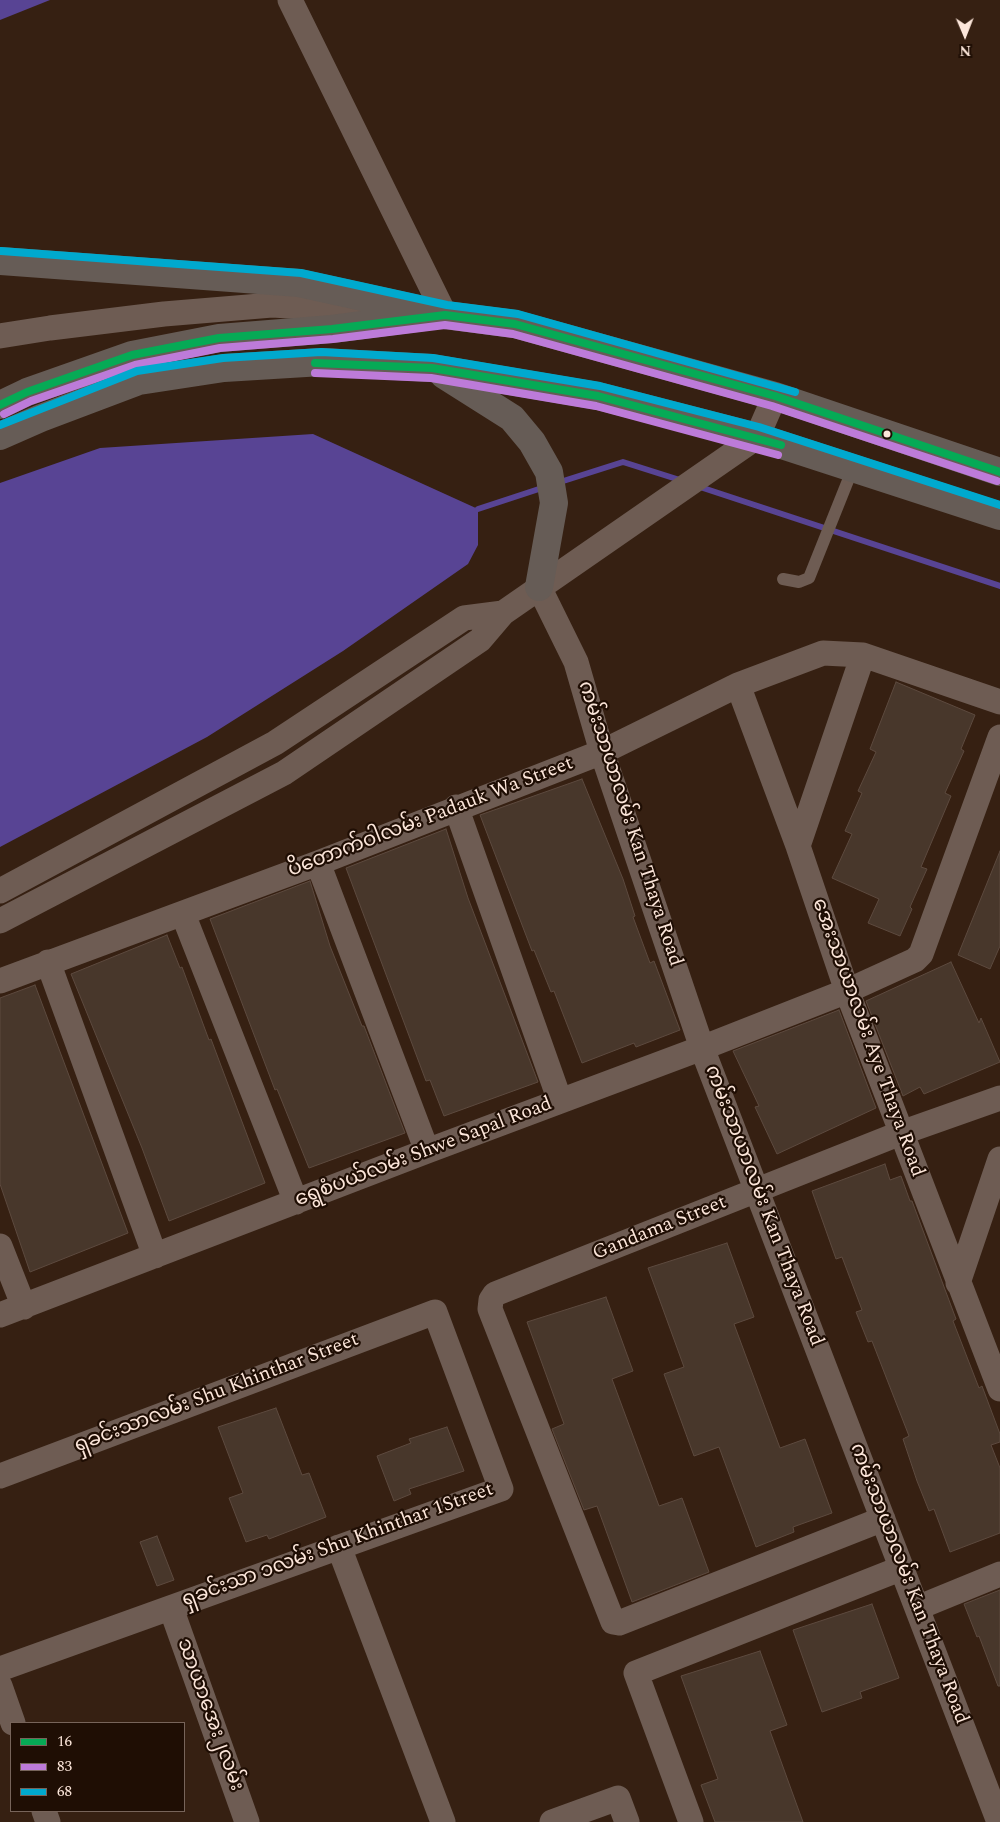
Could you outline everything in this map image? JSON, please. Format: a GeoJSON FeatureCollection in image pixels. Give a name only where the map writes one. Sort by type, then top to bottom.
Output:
{"type":"FeatureCollection","features":[{"type":"Feature","properties":{"kind":"main road"},"geometry":{"type":"LineString","coordinates":[[0,261],[299,284],[445,315],[515,324],[775,396],[1000,472]]}},
{"type":"Feature","properties":{"kind":"main road"},"geometry":{"type":"LineString","coordinates":[[0,405],[27,392],[132,355],[219,338],[332,329],[445,315]]}},
{"type":"Feature","properties":{"kind":"main road"},"geometry":{"type":"LineString","coordinates":[[0,436],[41,418],[139,381],[224,368],[322,362],[432,368],[598,396],[758,437],[1000,516]]}},
{"type":"Feature","properties":{"kind":"main road"},"geometry":{"type":"LineString","coordinates":[[432,368],[512,418],[532,442],[549,472],[554,503],[539,586]]}},
{"type":"Feature","properties":{"kind":"street"},"geometry":{"type":"LineString","coordinates":[[0,336],[164,314],[272,305],[445,315],[290,0]]}},
{"type":"Feature","properties":{"kind":"street"},"geometry":{"type":"LineString","coordinates":[[0,921],[284,773],[480,640],[503,613],[539,586],[758,437],[775,396]]}},
{"type":"Feature","properties":{"kind":"street","name":"ကမ်းသာယာလမ်း Kan Thaya Road"},"geometry":{"type":"LineString","coordinates":[[539,586],[576,662],[602,752],[702,1048],[999,1822]]}},
{"type":"Feature","properties":{"kind":"street"},"geometry":{"type":"LineString","coordinates":[[0,891],[275,743],[464,618],[503,613]]}},
{"type":"Feature","properties":{"kind":"street","name":"ပိတောက်ဝါလမ်း Padauk Wa Street"},"geometry":{"type":"LineString","coordinates":[[0,981],[318,863],[456,807],[602,752],[738,686],[823,653],[863,655],[1000,702]]}},
{"type":"Feature","properties":{"kind":"street"},"geometry":{"type":"LineString","coordinates":[[798,846],[863,655]]}},
{"type":"Feature","properties":{"kind":"street","name":"အေးသာယာလမ်း Aye Thaya Road"},"geometry":{"type":"LineString","coordinates":[[738,686],[798,846],[847,991],[1000,1389]]}},
{"type":"Feature","properties":{"kind":"street","name":"ရွေစံပယ်လမ်း Shwe Sapal Road"},"geometry":{"type":"LineString","coordinates":[[0,1315],[702,1048],[847,991],[914,960],[921,954],[1000,737]]}},
{"type":"Feature","properties":{"kind":"street"},"geometry":{"type":"LineString","coordinates":[[456,807],[560,1101]]}},
{"type":"Feature","properties":{"kind":"street"},"geometry":{"type":"LineString","coordinates":[[318,863],[427,1151]]}},
{"type":"Feature","properties":{"kind":"street"},"geometry":{"type":"LineString","coordinates":[[183,914],[296,1202]]}},
{"type":"Feature","properties":{"kind":"street"},"geometry":{"type":"LineString","coordinates":[[48,962],[155,1256]]}},
{"type":"Feature","properties":{"kind":"street","name":"Gandama Street"},"geometry":{"type":"LineString","coordinates":[[883,1519],[619,1623],[613,1622],[490,1309],[491,1300],[495,1294],[901,1133],[1000,1098]]}},
{"type":"Feature","properties":{"kind":"street"},"geometry":{"type":"LineString","coordinates":[[958,1283],[1000,1159]]}},
{"type":"Feature","properties":{"kind":"street"},"geometry":{"type":"LineString","coordinates":[[0,1246],[24,1307]]}},
{"type":"Feature","properties":{"kind":"street","name":"ရှခင်းသာလမ်း Shu Khinthar Street"},"geometry":{"type":"LineString","coordinates":[[0,1476],[435,1312]]}},
{"type":"Feature","properties":{"kind":"street","name":"ရှခင်းသာ ၁လမ်း Shu Khinthar 1Street"},"geometry":{"type":"LineString","coordinates":[[0,1669],[501,1489],[435,1312]]}},
{"type":"Feature","properties":{"kind":"street"},"geometry":{"type":"LineString","coordinates":[[339,1547],[443,1822]]}},
{"type":"Feature","properties":{"kind":"street"},"geometry":{"type":"LineString","coordinates":[[691,1822],[636,1672],[902,1568]]}},
{"type":"Feature","properties":{"kind":"street"},"geometry":{"type":"LineString","coordinates":[[917,1608],[1000,1574]]}},
{"type":"Feature","properties":{"kind":"street","name":"သာယာအေး၂လမ်း"},"geometry":{"type":"LineString","coordinates":[[171,1608],[247,1822]]}},
{"type":"Feature","properties":{"kind":"street"},"geometry":{"type":"LineString","coordinates":[[0,1686],[13,1722]]}},
{"type":"Feature","properties":{"kind":"street"},"geometry":{"type":"LineString","coordinates":[[552,1822],[618,1798],[627,1822]]}},
{"type":"Feature","properties":{"kind":"lane"},"geometry":{"type":"LineString","coordinates":[[783,579],[799,582],[809,578],[853,468]]}},
{"type":"Feature","properties":{"kind":"shaded area"},"geometry":{"type":"Polygon","coordinates":[[[0,0],[50,0],[0,20],[0,0]]]}},
{"type":"Feature","properties":{"kind":"shaded area"},"geometry":{"type":"Polygon","coordinates":[[[313,434],[478,509],[478,545],[468,564],[343,651],[207,737],[0,847],[0,483],[100,448],[313,434]]]}},
{"type":"Feature","properties":{"kind":"building"},"geometry":{"type":"Polygon","coordinates":[[[896,682],[975,715],[961,749],[964,751],[945,793],[951,796],[921,867],[927,869],[910,907],[912,909],[900,936],[868,923],[879,899],[832,878],[852,834],[845,831],[862,793],[858,791],[876,752],[870,749],[896,682]]]}},
{"type":"Feature","properties":{"kind":"building"},"geometry":{"type":"Polygon","coordinates":[[[582,779],[623,879],[635,916],[633,917],[650,963],[654,961],[680,1030],[636,1047],[634,1043],[582,1063],[554,991],[551,992],[534,950],[532,951],[480,815],[582,779]]]}},
{"type":"Feature","properties":{"kind":"building"},"geometry":{"type":"Polygon","coordinates":[[[446,829],[468,898],[538,1082],[444,1116],[430,1080],[426,1081],[346,868],[446,829]]]}},
{"type":"Feature","properties":{"kind":"building"},"geometry":{"type":"Polygon","coordinates":[[[1000,851],[1000,946],[990,969],[958,955],[1000,851]]]}},
{"type":"Feature","properties":{"kind":"building"},"geometry":{"type":"Polygon","coordinates":[[[310,881],[330,946],[362,1026],[364,1026],[405,1133],[309,1168],[277,1089],[275,1090],[210,919],[310,881]]]}},
{"type":"Feature","properties":{"kind":"building"},"geometry":{"type":"Polygon","coordinates":[[[167,935],[180,968],[182,967],[209,1040],[211,1039],[265,1183],[169,1221],[142,1148],[71,974],[167,935]]]}},
{"type":"Feature","properties":{"kind":"building"},"geometry":{"type":"Polygon","coordinates":[[[951,962],[979,1023],[981,1018],[1000,1062],[924,1094],[920,1087],[903,1096],[866,1001],[951,962]]]}},
{"type":"Feature","properties":{"kind":"building"},"geometry":{"type":"Polygon","coordinates":[[[35,985],[128,1233],[30,1272],[0,1184],[0,998],[35,985]]]}},
{"type":"Feature","properties":{"kind":"building"},"geometry":{"type":"Polygon","coordinates":[[[839,1010],[876,1108],[777,1154],[755,1107],[759,1106],[733,1051],[839,1010]]]}},
{"type":"Feature","properties":{"kind":"building"},"geometry":{"type":"Polygon","coordinates":[[[885,1164],[890,1180],[901,1176],[910,1201],[912,1201],[956,1319],[953,1321],[979,1388],[982,1386],[1000,1434],[1000,1442],[991,1445],[1000,1468],[1000,1533],[950,1552],[934,1509],[929,1511],[917,1481],[903,1439],[909,1436],[872,1341],[868,1342],[856,1312],[862,1310],[842,1257],[836,1259],[812,1191],[885,1164]]]}},
{"type":"Feature","properties":{"kind":"building"},"geometry":{"type":"Polygon","coordinates":[[[727,1243],[754,1317],[734,1324],[780,1448],[805,1439],[832,1513],[793,1527],[794,1532],[756,1547],[719,1447],[694,1456],[664,1374],[684,1367],[648,1268],[727,1243]]]}},
{"type":"Feature","properties":{"kind":"building"},"geometry":{"type":"Polygon","coordinates":[[[606,1297],[633,1371],[612,1379],[659,1506],[682,1498],[709,1572],[632,1602],[597,1506],[584,1510],[552,1429],[564,1424],[527,1322],[606,1297]]]}},
{"type":"Feature","properties":{"kind":"building"},"geometry":{"type":"Polygon","coordinates":[[[276,1408],[302,1475],[309,1473],[326,1517],[269,1539],[267,1535],[246,1542],[229,1498],[243,1493],[218,1427],[276,1408]]]}},
{"type":"Feature","properties":{"kind":"building"},"geometry":{"type":"Polygon","coordinates":[[[447,1427],[464,1471],[409,1489],[411,1494],[394,1501],[377,1456],[411,1443],[409,1439],[447,1427]]]}},
{"type":"Feature","properties":{"kind":"building"},"geometry":{"type":"Polygon","coordinates":[[[157,1536],[174,1580],[157,1586],[140,1542],[157,1536]]]}},
{"type":"Feature","properties":{"kind":"building"},"geometry":{"type":"Polygon","coordinates":[[[1000,1590],[1000,1686],[998,1686],[979,1636],[977,1637],[964,1604],[1000,1590]]]}},
{"type":"Feature","properties":{"kind":"building"},"geometry":{"type":"Polygon","coordinates":[[[872,1604],[899,1678],[860,1692],[862,1698],[822,1712],[793,1630],[872,1604]]]}},
{"type":"Feature","properties":{"kind":"building"},"geometry":{"type":"Polygon","coordinates":[[[760,1651],[787,1725],[770,1731],[803,1822],[715,1822],[701,1785],[718,1779],[681,1676],[760,1651]]]}},
{"type":"Feature","properties":{"kind":"waterway"},"geometry":{"type":"LineString","coordinates":[[557,483],[623,462],[683,481]]}},
{"type":"Feature","properties":{"kind":"waterway"},"geometry":{"type":"LineString","coordinates":[[697,486],[1000,586]]}},
{"type":"Feature","properties":{"kind":"waterway"},"geometry":{"type":"LineString","coordinates":[[478,509],[545,487]]}},
{"type":"Feature","properties":{"kind":"transit line","name":"68"},"geometry":{"type":"LineString","coordinates":[[1,251],[301,273],[447,305],[518,314],[795,392]]}},
{"type":"Feature","properties":{"kind":"transit line","name":"16"},"geometry":{"type":"LineString","coordinates":[[0,405],[27,392],[132,355],[219,338],[332,329],[445,315],[515,324],[775,396],[1000,472]]}},
{"type":"Feature","properties":{"kind":"transit line","name":"83"},"geometry":{"type":"LineString","coordinates":[[4,414],[31,401],[135,365],[220,348],[333,339],[445,325],[513,334],[772,406],[997,481]]}},
{"type":"Feature","properties":{"kind":"transit line","name":"68"},"geometry":{"type":"LineString","coordinates":[[0,425],[137,371],[223,358],[321,352],[433,358],[600,386],[759,427],[1000,505]]}},
{"type":"Feature","properties":{"kind":"transit line","name":"16"},"geometry":{"type":"LineString","coordinates":[[315,363],[432,368],[598,396],[781,445]]}},
{"type":"Feature","properties":{"kind":"transit line","name":"83"},"geometry":{"type":"LineString","coordinates":[[315,373],[431,378],[596,406],[778,455]]}}]}
